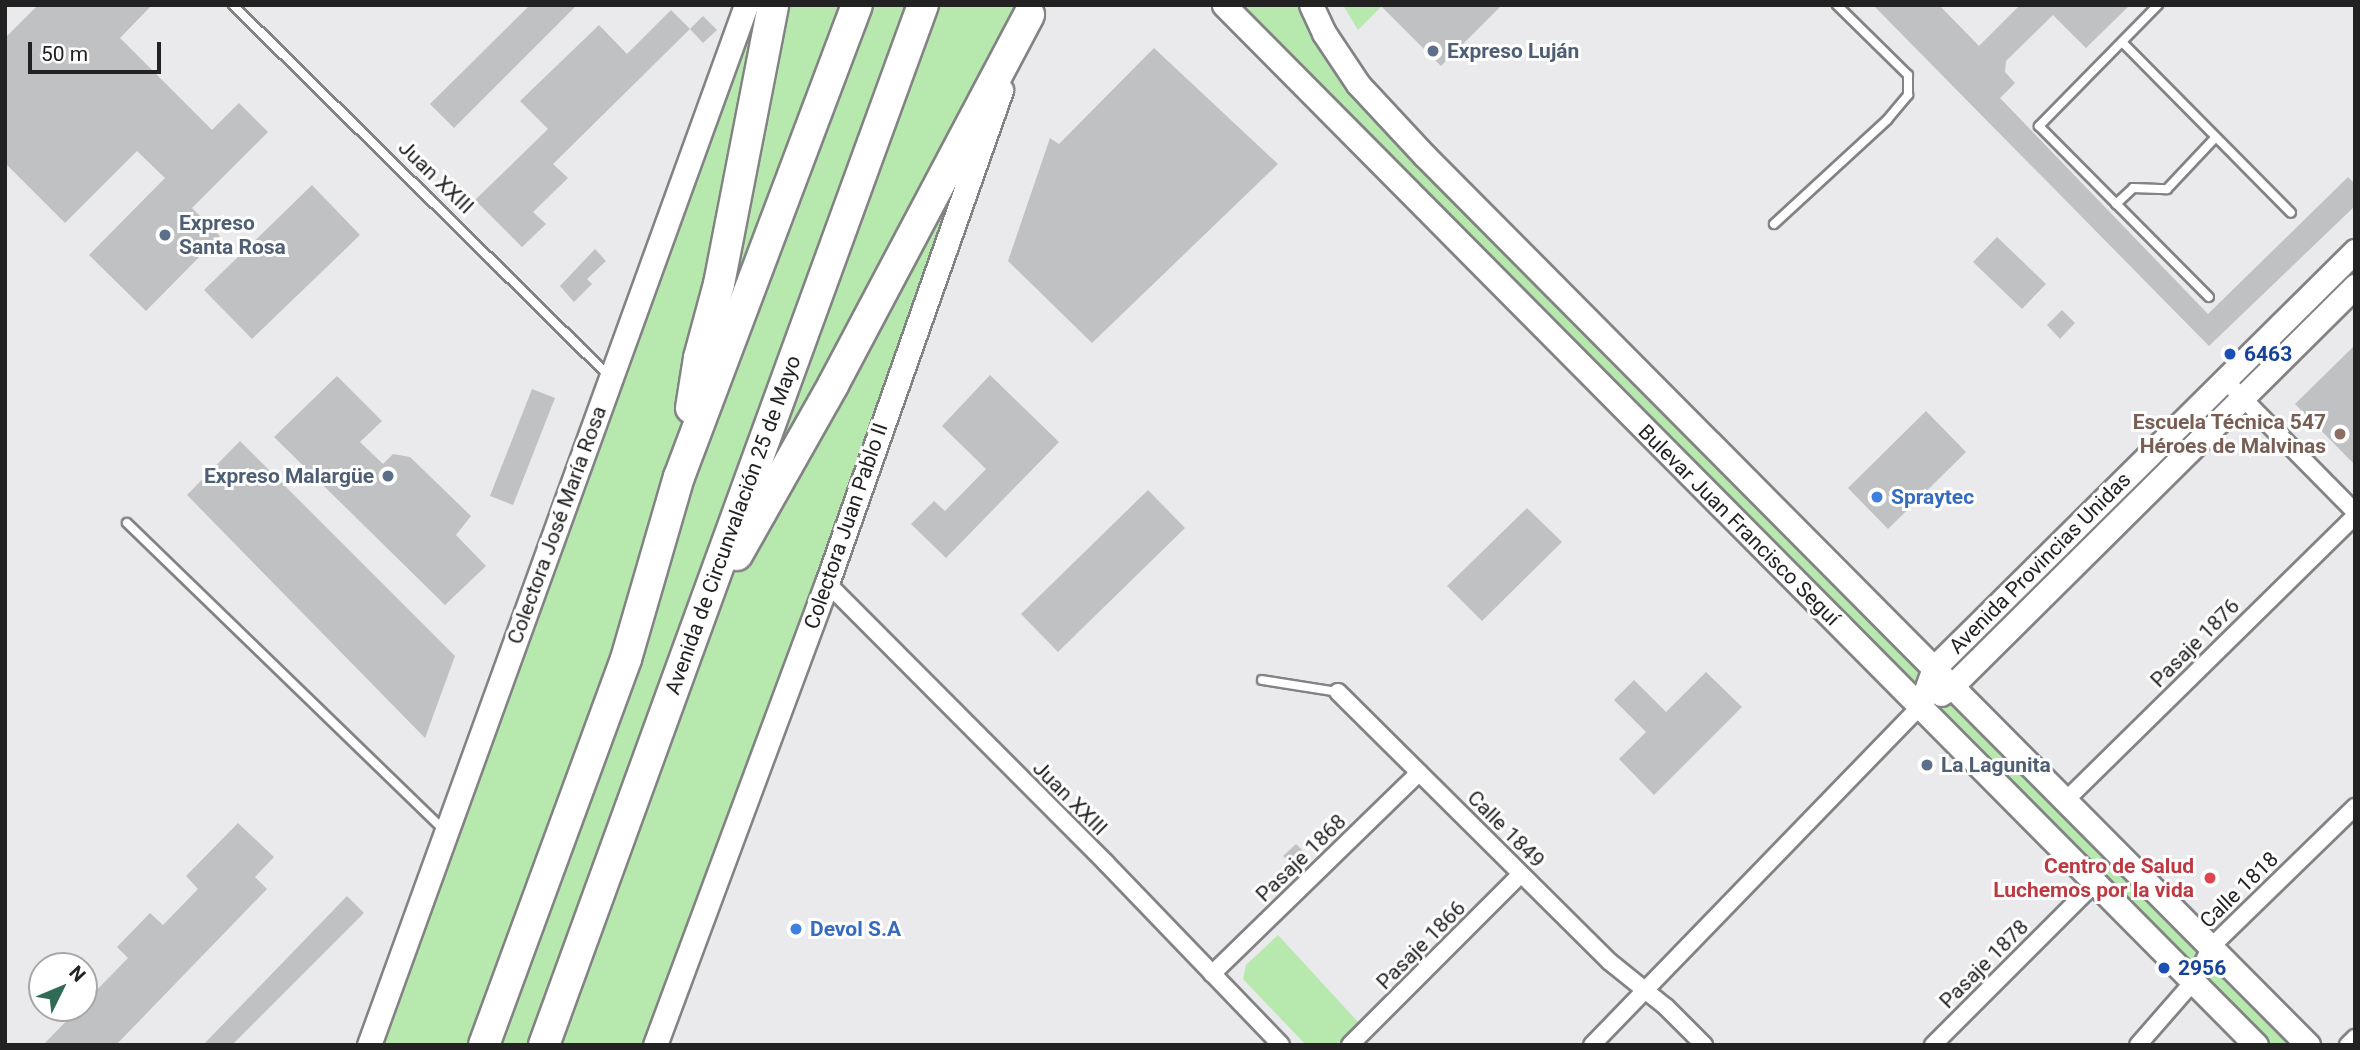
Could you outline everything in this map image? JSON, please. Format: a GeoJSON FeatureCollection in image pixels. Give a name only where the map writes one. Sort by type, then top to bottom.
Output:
{"type":"FeatureCollection","features":[{"type":"Feature","properties":{"kind":"highway"},"geometry":{"type":"LineString","coordinates":[[679,477],[699,358],[719,284],[773,5]]}},
{"type":"Feature","properties":{"kind":"highway"},"geometry":{"type":"LineString","coordinates":[[484,1045],[626,659],[679,477],[857,5]]}},
{"type":"Feature","properties":{"kind":"highway","name":"Avenida de Circunvalación 25 de Mayo"},"geometry":{"type":"LineString","coordinates":[[544,1045],[923,5]]}},
{"type":"Feature","properties":{"kind":"highway"},"geometry":{"type":"LineString","coordinates":[[695,628],[834,385],[1031,10]]}},
{"type":"Feature","properties":{"kind":"main road","name":"Colectora José María Rosa"},"geometry":{"type":"LineString","coordinates":[[369,1045],[746,5]]}},
{"type":"Feature","properties":{"kind":"main road","name":"Bulevar Juan Francisco Seguí"},"geometry":{"type":"LineString","coordinates":[[1224,5],[2256,1045]]}},
{"type":"Feature","properties":{"kind":"main road","name":"Bulevar Juan Francisco Seguí"},"geometry":{"type":"LineString","coordinates":[[1311,5],[1324,33],[1359,84],[1425,156],[2308,1045]]}},
{"type":"Feature","properties":{"kind":"main road","name":"Colectora Juan Pablo II"},"geometry":{"type":"LineString","coordinates":[[655,1045],[827,583],[1031,10]]}},
{"type":"Feature","properties":{"kind":"main road","name":"Avenida Provincias Unidas"},"geometry":{"type":"LineString","coordinates":[[1920,707],[1934,668],[2355,251]]}},
{"type":"Feature","properties":{"kind":"main road","name":"Avenida Provincias Unidas"},"geometry":{"type":"LineString","coordinates":[[1920,707],[1952,686],[2355,286]]}},
{"type":"Feature","properties":{"kind":"street"},"geometry":{"type":"LineString","coordinates":[[2224,379],[2355,514]]}},
{"type":"Feature","properties":{"kind":"street","name":"Pasaje 1876"},"geometry":{"type":"LineString","coordinates":[[2065,801],[2355,514]]}},
{"type":"Feature","properties":{"kind":"street","name":"Juan XXIII"},"geometry":{"type":"LineString","coordinates":[[827,583],[1106,863],[1281,1045]]}},
{"type":"Feature","properties":{"kind":"street","name":"Calle 1849"},"geometry":{"type":"LineString","coordinates":[[1338,692],[1611,962],[1704,1045]]}},
{"type":"Feature","properties":{"kind":"street","name":"Avenida Provincias Unidas"},"geometry":{"type":"LineString","coordinates":[[1592,1045],[1920,707]]}},
{"type":"Feature","properties":{"kind":"street","name":"Pasaje 1868"},"geometry":{"type":"LineString","coordinates":[[1212,974],[1419,773]]}},
{"type":"Feature","properties":{"kind":"street","name":"Calle 1818"},"geometry":{"type":"LineString","coordinates":[[2138,1045],[2193,982],[2211,947],[2355,807]]}},
{"type":"Feature","properties":{"kind":"street","name":"Pasaje 1866"},"geometry":{"type":"LineString","coordinates":[[1350,1045],[1521,874]]}},
{"type":"Feature","properties":{"kind":"street","name":"Pasaje 1878"},"geometry":{"type":"LineString","coordinates":[[1933,1045],[2095,883]]}},
{"type":"Feature","properties":{"kind":"street"},"geometry":{"type":"LineString","coordinates":[[2348,1045],[2355,1038]]}},
{"type":"Feature","properties":{"kind":"lane","name":"Juan XXIII"},"geometry":{"type":"LineString","coordinates":[[233,5],[610,377]]}},
{"type":"Feature","properties":{"kind":"lane"},"geometry":{"type":"LineString","coordinates":[[1774,224],[1887,120],[1908,95],[1908,75],[1837,5]]}},
{"type":"Feature","properties":{"kind":"lane"},"geometry":{"type":"LineString","coordinates":[[2158,5],[2039,126],[2209,297]]}},
{"type":"Feature","properties":{"kind":"lane"},"geometry":{"type":"LineString","coordinates":[[2122,42],[2291,213]]}},
{"type":"Feature","properties":{"kind":"lane"},"geometry":{"type":"LineString","coordinates":[[2116,204],[2133,188],[2167,189],[2216,137]]}},
{"type":"Feature","properties":{"kind":"lane"},"geometry":{"type":"LineString","coordinates":[[127,523],[446,832]]}},
{"type":"Feature","properties":{"kind":"lane","name":"Calle 1849"},"geometry":{"type":"LineString","coordinates":[[1262,680],[1338,692]]}},
{"type":"Feature","properties":{"kind":"green space"},"geometry":{"type":"Polygon","coordinates":[[[746,5],[1034,5],[655,1045],[369,1045],[746,5]]]}},
{"type":"Feature","properties":{"kind":"green space"},"geometry":{"type":"Polygon","coordinates":[[[1224,5],[1311,5],[1358,84],[2308,1045],[2256,1045],[1224,5]]]}},
{"type":"Feature","properties":{"kind":"green space"},"geometry":{"type":"Polygon","coordinates":[[[1343,5],[1383,5],[1358,30],[1343,5]]]}},
{"type":"Feature","properties":{"kind":"green space"},"geometry":{"type":"Polygon","coordinates":[[[1278,935],[1359,1023],[1337,1045],[1306,1045],[1243,979],[1246,965],[1278,935]]]}},
{"type":"Feature","properties":{"kind":"building"},"geometry":{"type":"Polygon","coordinates":[[[38,5],[152,5],[120,38],[212,130],[239,103],[268,132],[192,208],[220,236],[146,311],[89,255],[165,178],[137,151],[65,223],[5,163],[5,38],[38,5]]]}},
{"type":"Feature","properties":{"kind":"building"},"geometry":{"type":"Polygon","coordinates":[[[530,5],[577,5],[454,128],[430,104],[530,5]]]}},
{"type":"Feature","properties":{"kind":"building"},"geometry":{"type":"Polygon","coordinates":[[[1380,5],[1502,5],[1441,66],[1380,5]]]}},
{"type":"Feature","properties":{"kind":"building"},"geometry":{"type":"Polygon","coordinates":[[[1873,5],[1939,5],[1979,46],[2020,5],[2130,5],[2086,48],[2053,15],[2006,61],[2005,72],[2015,83],[2000,98],[2208,314],[2348,177],[2355,184],[2355,206],[2209,346],[1873,5]]]}},
{"type":"Feature","properties":{"kind":"building"},"geometry":{"type":"Polygon","coordinates":[[[671,10],[690,29],[553,164],[568,178],[533,212],[546,224],[522,247],[475,200],[548,129],[520,101],[599,25],[627,54],[671,10]]]}},
{"type":"Feature","properties":{"kind":"building"},"geometry":{"type":"Polygon","coordinates":[[[703,16],[717,30],[703,43],[690,29],[703,16]]]}},
{"type":"Feature","properties":{"kind":"building"},"geometry":{"type":"Polygon","coordinates":[[[1154,48],[1278,164],[1092,343],[1008,261],[1050,138],[1059,144],[1154,48]]]}},
{"type":"Feature","properties":{"kind":"building"},"geometry":{"type":"Polygon","coordinates":[[[312,185],[360,235],[252,339],[204,290],[312,185]]]}},
{"type":"Feature","properties":{"kind":"building"},"geometry":{"type":"Polygon","coordinates":[[[1997,237],[2046,284],[2022,309],[1973,262],[1997,237]]]}},
{"type":"Feature","properties":{"kind":"building"},"geometry":{"type":"Polygon","coordinates":[[[595,249],[606,261],[587,279],[592,284],[574,302],[560,286],[595,249]]]}},
{"type":"Feature","properties":{"kind":"building"},"geometry":{"type":"Polygon","coordinates":[[[2062,310],[2075,323],[2060,339],[2047,325],[2062,310]]]}},
{"type":"Feature","properties":{"kind":"building","name":"Escuela Técnica 547 Héroes de Malvinas"},"geometry":{"type":"Polygon","coordinates":[[[2355,345],[2355,465],[2295,404],[2355,345]]]}},
{"type":"Feature","properties":{"kind":"building"},"geometry":{"type":"Polygon","coordinates":[[[990,375],[1059,442],[946,558],[911,524],[934,501],[945,511],[986,469],[942,426],[990,375]]]}},
{"type":"Feature","properties":{"kind":"building"},"geometry":{"type":"Polygon","coordinates":[[[337,376],[382,421],[360,442],[383,464],[393,454],[410,457],[471,516],[456,535],[486,566],[445,605],[274,437],[337,376]]]}},
{"type":"Feature","properties":{"kind":"building"},"geometry":{"type":"Polygon","coordinates":[[[532,389],[555,398],[513,505],[490,496],[532,389]]]}},
{"type":"Feature","properties":{"kind":"building"},"geometry":{"type":"Polygon","coordinates":[[[1926,411],[1966,452],[1888,529],[1848,488],[1926,411]]]}},
{"type":"Feature","properties":{"kind":"building"},"geometry":{"type":"Polygon","coordinates":[[[240,441],[455,656],[425,738],[187,495],[240,441]]]}},
{"type":"Feature","properties":{"kind":"building"},"geometry":{"type":"Polygon","coordinates":[[[1148,490],[1185,528],[1058,652],[1021,614],[1148,490]]]}},
{"type":"Feature","properties":{"kind":"building"},"geometry":{"type":"Polygon","coordinates":[[[1527,508],[1562,542],[1482,621],[1447,586],[1527,508]]]}},
{"type":"Feature","properties":{"kind":"building"},"geometry":{"type":"Polygon","coordinates":[[[1706,672],[1742,707],[1654,795],[1619,759],[1646,732],[1614,700],[1634,680],[1666,712],[1706,672]]]}},
{"type":"Feature","properties":{"kind":"building"},"geometry":{"type":"Polygon","coordinates":[[[238,823],[274,857],[255,877],[267,889],[116,1045],[43,1045],[65,1022],[98,1022],[98,989],[128,958],[117,947],[150,913],[163,925],[198,889],[186,876],[238,823]]]}},
{"type":"Feature","properties":{"kind":"building"},"geometry":{"type":"Polygon","coordinates":[[[1296,844],[1309,857],[1296,869],[1283,856],[1296,844]]]}},
{"type":"Feature","properties":{"kind":"building"},"geometry":{"type":"Polygon","coordinates":[[[347,896],[364,913],[232,1045],[203,1045],[347,896]]]}},
{"type":"Feature","properties":{"kind":"place","name":"Expreso Luján"},"geometry":{"type":"Point","coordinates":[1433,51]}},
{"type":"Feature","properties":{"kind":"place","name":"Expreso Santa Rosa"},"geometry":{"type":"Point","coordinates":[165,235]}},
{"type":"Feature","properties":{"kind":"place","name":"6463"},"geometry":{"type":"Point","coordinates":[2230,354]}},
{"type":"Feature","properties":{"kind":"place","name":"Escuela Técnica 547 Héroes de Malvinas"},"geometry":{"type":"Point","coordinates":[2340,434]}},
{"type":"Feature","properties":{"kind":"place","name":"Expreso Malargüe"},"geometry":{"type":"Point","coordinates":[388,476]}},
{"type":"Feature","properties":{"kind":"place","name":"Spraytec"},"geometry":{"type":"Point","coordinates":[1877,497]}},
{"type":"Feature","properties":{"kind":"place","name":"La Lagunita"},"geometry":{"type":"Point","coordinates":[1927,765]}},
{"type":"Feature","properties":{"kind":"place","name":"Centro de Salud Luchemos por la vida"},"geometry":{"type":"Point","coordinates":[2210,878]}},
{"type":"Feature","properties":{"kind":"place","name":"Devol S.A"},"geometry":{"type":"Point","coordinates":[796,929]}},
{"type":"Feature","properties":{"kind":"place","name":"2956"},"geometry":{"type":"Point","coordinates":[2164,968]}}]}
